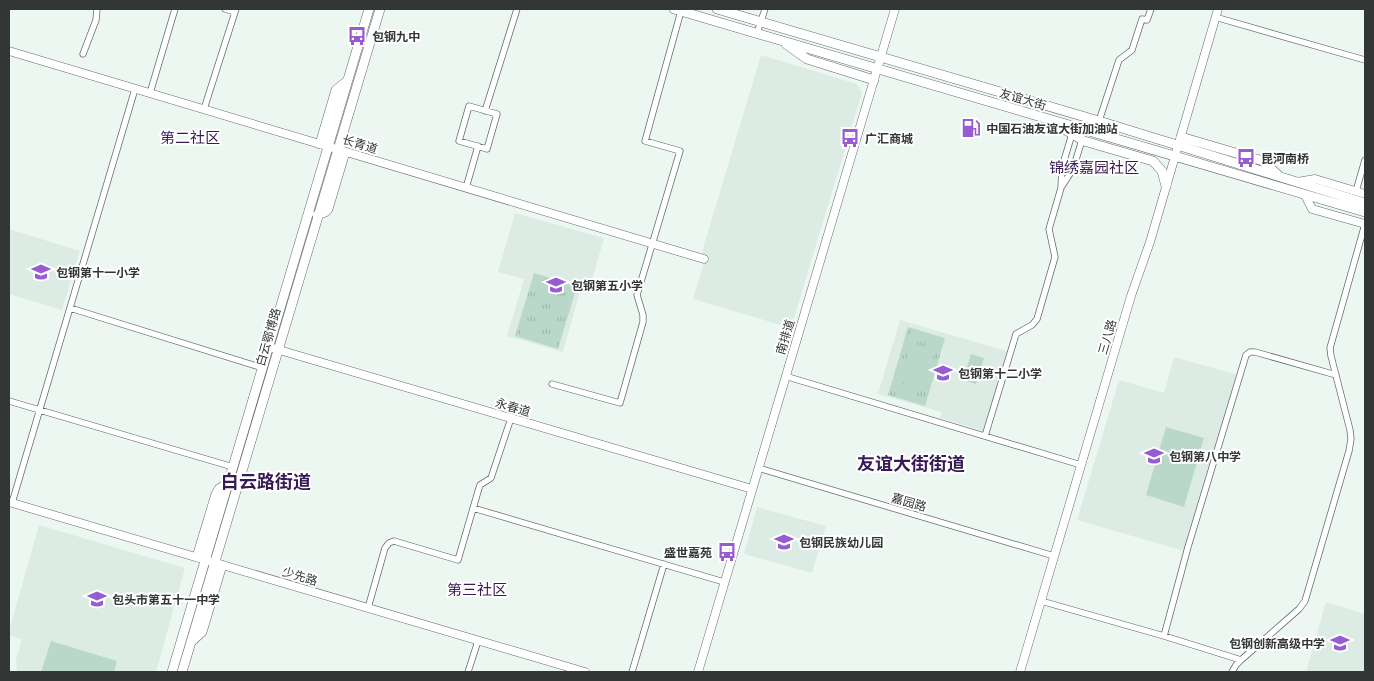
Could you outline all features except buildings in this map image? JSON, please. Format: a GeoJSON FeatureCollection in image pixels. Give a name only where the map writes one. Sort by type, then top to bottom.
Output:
{"type":"FeatureCollection","features":[{"type":"Feature","properties":{"kind":"main road"},"geometry":{"type":"LineString","coordinates":[[332,148],[336,90],[347,81],[369,9]]}},
{"type":"Feature","properties":{"kind":"main road","name":"白云鄂博路"},"geometry":{"type":"LineString","coordinates":[[182,672],[192,641],[202,632],[273,349],[332,148],[380,9]]}},
{"type":"Feature","properties":{"kind":"main road"},"geometry":{"type":"LineString","coordinates":[[376,21],[388,9]]}},
{"type":"Feature","properties":{"kind":"main road","name":"友谊大街"},"geometry":{"type":"LineString","coordinates":[[717,9],[1099,121],[1179,141],[1280,177],[1365,203]]}},
{"type":"Feature","properties":{"kind":"main road","name":"友谊大街"},"geometry":{"type":"LineString","coordinates":[[677,10],[1365,212]]}},
{"type":"Feature","properties":{"kind":"main road"},"geometry":{"type":"LineString","coordinates":[[780,40],[806,59],[874,80]]}},
{"type":"Feature","properties":{"kind":"main road"},"geometry":{"type":"LineString","coordinates":[[1050,120],[1082,140],[1153,162],[1162,171],[1166,186]]}},
{"type":"Feature","properties":{"kind":"main road","name":"白云鄂博路"},"geometry":{"type":"LineString","coordinates":[[201,558],[216,494],[219,489],[228,483],[263,368],[273,349],[318,215],[328,209],[332,148]]}},
{"type":"Feature","properties":{"kind":"main road"},"geometry":{"type":"LineString","coordinates":[[172,672],[201,558]]}},
{"type":"Feature","properties":{"kind":"street"},"geometry":{"type":"LineString","coordinates":[[83,54],[96,20],[97,9]]}},
{"type":"Feature","properties":{"kind":"street"},"geometry":{"type":"LineString","coordinates":[[150,93],[175,9]]}},
{"type":"Feature","properties":{"kind":"street"},"geometry":{"type":"LineString","coordinates":[[204,109],[236,10],[225,9]]}},
{"type":"Feature","properties":{"kind":"street"},"geometry":{"type":"LineString","coordinates":[[485,111],[517,9]]}},
{"type":"Feature","properties":{"kind":"street"},"geometry":{"type":"LineString","coordinates":[[757,33],[765,9]]}},
{"type":"Feature","properties":{"kind":"street","name":"南排道"},"geometry":{"type":"LineString","coordinates":[[698,672],[895,9]]}},
{"type":"Feature","properties":{"kind":"street"},"geometry":{"type":"LineString","coordinates":[[1099,121],[1119,60],[1132,50],[1142,19],[1147,20],[1151,9]]}},
{"type":"Feature","properties":{"kind":"street"},"geometry":{"type":"LineString","coordinates":[[552,384],[620,403],[643,322],[643,315],[637,295],[680,151],[645,141],[677,10]]}},
{"type":"Feature","properties":{"kind":"street"},"geometry":{"type":"LineString","coordinates":[[1216,13],[1365,60]]}},
{"type":"Feature","properties":{"kind":"street","name":"三八路"},"geometry":{"type":"LineString","coordinates":[[1020,672],[1131,296],[1150,242],[1216,13]]}},
{"type":"Feature","properties":{"kind":"street","name":"长青道"},"geometry":{"type":"LineString","coordinates":[[9,51],[704,259]]}},
{"type":"Feature","properties":{"kind":"street"},"geometry":{"type":"LineString","coordinates":[[10,502],[135,89]]}},
{"type":"Feature","properties":{"kind":"street"},"geometry":{"type":"LineString","coordinates":[[469,106],[485,111],[497,114],[487,149],[459,141],[469,106]]}},
{"type":"Feature","properties":{"kind":"street"},"geometry":{"type":"LineString","coordinates":[[985,436],[1016,334],[1032,325],[1037,319],[1054,260],[1049,229],[1061,188],[1062,167],[1072,134]]}},
{"type":"Feature","properties":{"kind":"street"},"geometry":{"type":"LineString","coordinates":[[1061,188],[1073,169],[1082,140]]}},
{"type":"Feature","properties":{"kind":"street"},"geometry":{"type":"LineString","coordinates":[[466,188],[478,146]]}},
{"type":"Feature","properties":{"kind":"street"},"geometry":{"type":"LineString","coordinates":[[1356,191],[1365,160]]}},
{"type":"Feature","properties":{"kind":"street"},"geometry":{"type":"LineString","coordinates":[[1297,182],[1315,179],[1365,194]]}},
{"type":"Feature","properties":{"kind":"street"},"geometry":{"type":"LineString","coordinates":[[1232,672],[1241,660],[1299,609],[1307,596],[1350,445],[1350,430],[1331,356],[1331,346],[1365,224],[1312,209],[1305,195]]}},
{"type":"Feature","properties":{"kind":"street"},"geometry":{"type":"LineString","coordinates":[[70,308],[263,368]]}},
{"type":"Feature","properties":{"kind":"street","name":"永春道"},"geometry":{"type":"LineString","coordinates":[[273,349],[752,489]]}},
{"type":"Feature","properties":{"kind":"street"},"geometry":{"type":"LineString","coordinates":[[1164,636],[1191,538],[1246,355],[1250,352],[1255,352],[1336,375]]}},
{"type":"Feature","properties":{"kind":"street"},"geometry":{"type":"LineString","coordinates":[[785,376],[1081,465]]}},
{"type":"Feature","properties":{"kind":"street"},"geometry":{"type":"LineString","coordinates":[[9,401],[233,467]]}},
{"type":"Feature","properties":{"kind":"street"},"geometry":{"type":"LineString","coordinates":[[368,608],[385,548],[389,543],[394,541],[458,560],[480,485],[489,480],[493,474],[511,418]]}},
{"type":"Feature","properties":{"kind":"street","name":"嘉园路"},"geometry":{"type":"LineString","coordinates":[[758,468],[1054,556]]}},
{"type":"Feature","properties":{"kind":"street","name":"少先路"},"geometry":{"type":"LineString","coordinates":[[10,502],[585,672]]}},
{"type":"Feature","properties":{"kind":"street"},"geometry":{"type":"LineString","coordinates":[[473,508],[724,582]]}},
{"type":"Feature","properties":{"kind":"street"},"geometry":{"type":"LineString","coordinates":[[632,672],[664,564]]}},
{"type":"Feature","properties":{"kind":"street"},"geometry":{"type":"LineString","coordinates":[[1041,601],[1241,660]]}},
{"type":"Feature","properties":{"kind":"street"},"geometry":{"type":"LineString","coordinates":[[468,672],[478,640]]}},
{"type":"Feature","properties":{"kind":"shaded area"},"geometry":{"type":"Polygon","coordinates":[[[761,55],[857,84],[862,93],[791,328],[693,299],[706,257],[701,255],[761,55]]]}},
{"type":"Feature","properties":{"kind":"shaded area","name":"包钢第五小学"},"geometry":{"type":"Polygon","coordinates":[[[515,213],[604,238],[588,294],[580,292],[563,352],[507,336],[524,279],[498,272],[515,213]]]}},
{"type":"Feature","properties":{"kind":"shaded area","name":"包钢第十一小学"},"geometry":{"type":"Polygon","coordinates":[[[9,229],[80,251],[62,310],[9,294],[9,229]]]}},
{"type":"Feature","properties":{"kind":"shaded area","name":"包钢第十二小学"},"geometry":{"type":"Polygon","coordinates":[[[900,320],[1007,351],[984,431],[940,418],[941,412],[878,394],[900,320]]]}},
{"type":"Feature","properties":{"kind":"shaded area","name":"包钢第八中学"},"geometry":{"type":"Polygon","coordinates":[[[1174,357],[1238,375],[1184,551],[1077,520],[1119,380],[1164,393],[1174,357]]]}},
{"type":"Feature","properties":{"kind":"shaded area","name":"包钢民族幼儿园"},"geometry":{"type":"Polygon","coordinates":[[[757,507],[826,526],[812,573],[744,554],[757,507]]]}},
{"type":"Feature","properties":{"kind":"shaded area","name":"包头市第五十一中学"},"geometry":{"type":"Polygon","coordinates":[[[39,525],[185,568],[156,672],[17,672],[16,660],[22,639],[9,635],[9,631],[39,525]]]}},
{"type":"Feature","properties":{"kind":"shaded area","name":"包钢创新高级中学"},"geometry":{"type":"Polygon","coordinates":[[[1326,602],[1365,614],[1365,672],[1306,672],[1326,602]]]}},
{"type":"Feature","properties":{"kind":"green space"},"geometry":{"type":"Polygon","coordinates":[[[534,273],[577,286],[558,349],[515,336],[534,273]]]}},
{"type":"Feature","properties":{"kind":"green space"},"geometry":{"type":"Polygon","coordinates":[[[908,327],[945,338],[925,406],[888,395],[908,327]]]}},
{"type":"Feature","properties":{"kind":"green space"},"geometry":{"type":"Polygon","coordinates":[[[912,344],[935,350],[924,389],[901,382],[912,344]]]}},
{"type":"Feature","properties":{"kind":"green space"},"geometry":{"type":"Polygon","coordinates":[[[971,354],[984,358],[976,384],[963,380],[971,354]]]}},
{"type":"Feature","properties":{"kind":"green space"},"geometry":{"type":"Polygon","coordinates":[[[1166,427],[1204,438],[1184,507],[1146,495],[1166,427]]]}},
{"type":"Feature","properties":{"kind":"green space"},"geometry":{"type":"Polygon","coordinates":[[[51,641],[117,661],[114,672],[41,672],[51,641]]]}},
{"type":"Feature","properties":{"kind":"place","name":"包钢九中"},"geometry":{"type":"Point","coordinates":[357,36]}},
{"type":"Feature","properties":{"kind":"place","name":"中国石油友谊大街加油站"},"geometry":{"type":"Point","coordinates":[971,128]}},
{"type":"Feature","properties":{"kind":"place","name":"广汇商城"},"geometry":{"type":"Point","coordinates":[850,138]}},
{"type":"Feature","properties":{"kind":"place","name":"昆河南桥"},"geometry":{"type":"Point","coordinates":[1246,158]}},
{"type":"Feature","properties":{"kind":"place","name":"包钢第十一小学"},"geometry":{"type":"Point","coordinates":[41,272]}},
{"type":"Feature","properties":{"kind":"place","name":"包钢第五小学"},"geometry":{"type":"Point","coordinates":[556,285]}},
{"type":"Feature","properties":{"kind":"place","name":"包钢第十二小学"},"geometry":{"type":"Point","coordinates":[943,373]}},
{"type":"Feature","properties":{"kind":"place","name":"包钢第八中学"},"geometry":{"type":"Point","coordinates":[1154,456]}},
{"type":"Feature","properties":{"kind":"place","name":"包钢民族幼儿园"},"geometry":{"type":"Point","coordinates":[784,542]}},
{"type":"Feature","properties":{"kind":"place","name":"盛世嘉苑"},"geometry":{"type":"Point","coordinates":[727,552]}},
{"type":"Feature","properties":{"kind":"place","name":"包头市第五十一中学"},"geometry":{"type":"Point","coordinates":[97,599]}},
{"type":"Feature","properties":{"kind":"place","name":"包钢创新高级中学"},"geometry":{"type":"Point","coordinates":[1340,643]}},
{"type":"Feature","properties":{"kind":"district","name":"第二社区"},"geometry":{"type":"Point","coordinates":[190,137]}},
{"type":"Feature","properties":{"kind":"district","name":"锦绣嘉园社区"},"geometry":{"type":"Point","coordinates":[1094,167]}},
{"type":"Feature","properties":{"kind":"district","name":"友谊大街街道"},"geometry":{"type":"Point","coordinates":[911,463]}},
{"type":"Feature","properties":{"kind":"district","name":"白云路街道"},"geometry":{"type":"Point","coordinates":[266,481]}},
{"type":"Feature","properties":{"kind":"district","name":"第三社区"},"geometry":{"type":"Point","coordinates":[477,589]}}]}
